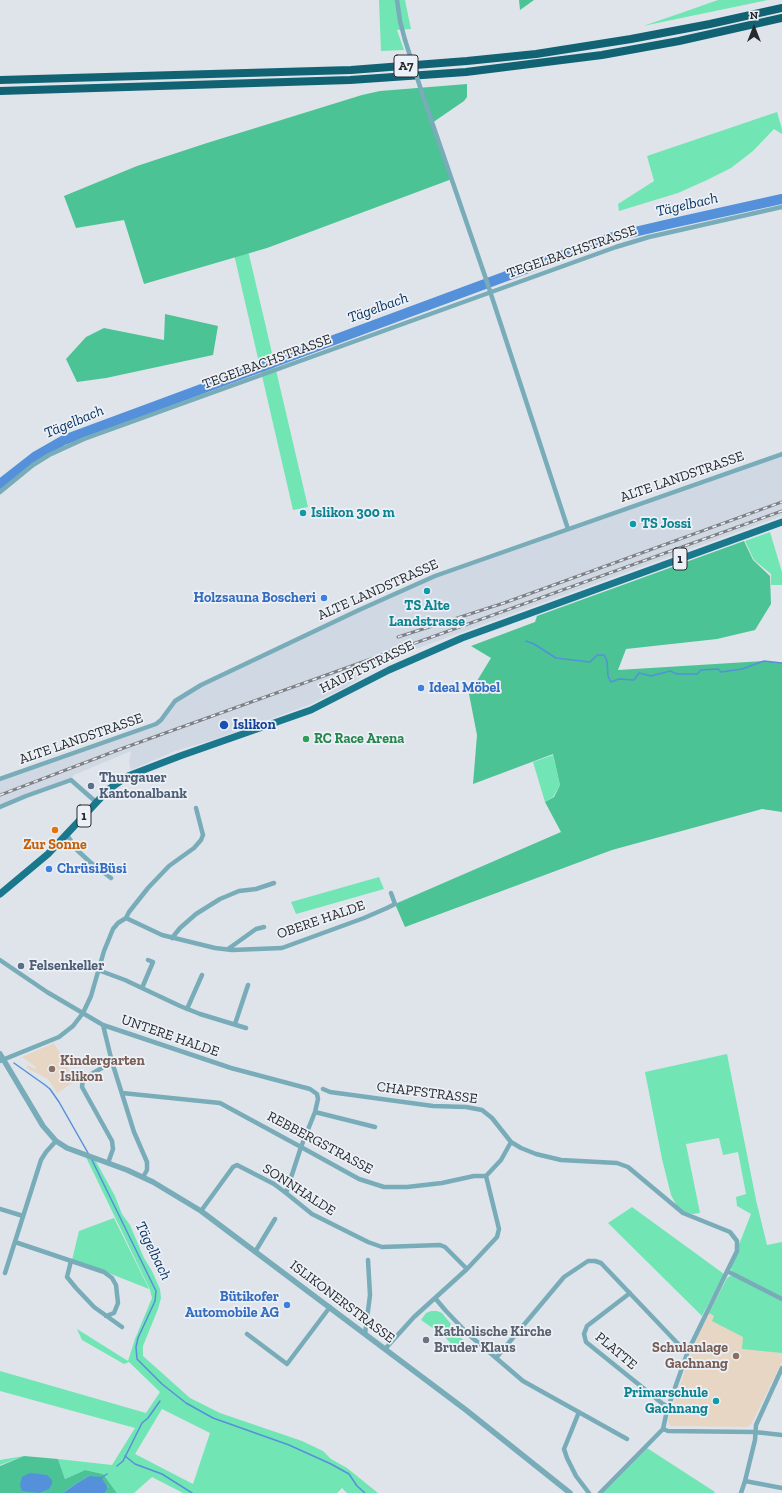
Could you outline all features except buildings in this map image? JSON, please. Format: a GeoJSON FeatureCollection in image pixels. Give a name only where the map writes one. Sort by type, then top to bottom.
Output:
{"type":"FeatureCollection","features":[{"type":"Feature","properties":{"kind":"highway","name":"A7"},"geometry":{"type":"LineString","coordinates":[[0,80],[351,70],[467,61],[536,54],[625,40],[704,26],[782,8]]}},
{"type":"Feature","properties":{"kind":"highway","name":"A7"},"geometry":{"type":"LineString","coordinates":[[0,91],[350,80],[466,72],[602,55],[680,41],[782,18]]}},
{"type":"Feature","properties":{"kind":"main road","name":"HAUPTSTRASSE"},"geometry":{"type":"LineString","coordinates":[[0,894],[36,865],[67,835],[113,785],[128,776],[311,710],[388,670],[461,638],[782,522]]}},
{"type":"Feature","properties":{"kind":"street"},"geometry":{"type":"LineString","coordinates":[[397,0],[405,40],[423,96],[490,290],[568,529]]}},
{"type":"Feature","properties":{"kind":"street","name":"TEGELBACHSTRASSE"},"geometry":{"type":"LineString","coordinates":[[0,492],[33,465],[49,455],[74,444],[490,290],[644,238],[782,207]]}},
{"type":"Feature","properties":{"kind":"street","name":"ALTE LANDSTRASSE"},"geometry":{"type":"LineString","coordinates":[[0,779],[144,730],[161,720],[179,699],[223,673],[435,576],[782,454]]}},
{"type":"Feature","properties":{"kind":"street"},"geometry":{"type":"LineString","coordinates":[[0,807],[71,780],[96,802]]}},
{"type":"Feature","properties":{"kind":"street"},"geometry":{"type":"LineString","coordinates":[[2,1060],[59,1037],[73,1026],[83,1013],[91,996],[104,950],[113,929],[118,923],[126,918],[148,888],[169,866],[194,848],[201,840],[203,835],[196,808]]}},
{"type":"Feature","properties":{"kind":"street"},"geometry":{"type":"LineString","coordinates":[[67,835],[77,850],[111,878]]}},
{"type":"Feature","properties":{"kind":"street"},"geometry":{"type":"LineString","coordinates":[[172,938],[180,928],[196,914],[220,899],[239,892],[256,889],[274,883]]}},
{"type":"Feature","properties":{"kind":"street","name":"OBERE HALDE"},"geometry":{"type":"LineString","coordinates":[[126,918],[162,935],[215,948],[282,948],[364,918],[395,904],[391,893]]}},
{"type":"Feature","properties":{"kind":"street"},"geometry":{"type":"LineString","coordinates":[[228,949],[256,929],[264,927]]}},
{"type":"Feature","properties":{"kind":"street","name":"UNTERE HALDE"},"geometry":{"type":"LineString","coordinates":[[0,960],[47,992],[103,1025],[231,1068],[310,1089],[317,1094],[318,1099],[315,1112]]}},
{"type":"Feature","properties":{"kind":"street"},"geometry":{"type":"LineString","coordinates":[[142,988],[153,962],[148,960]]}},
{"type":"Feature","properties":{"kind":"street"},"geometry":{"type":"LineString","coordinates":[[98,970],[187,1009],[246,1028]]}},
{"type":"Feature","properties":{"kind":"street"},"geometry":{"type":"LineString","coordinates":[[187,1009],[202,975]]}},
{"type":"Feature","properties":{"kind":"street"},"geometry":{"type":"LineString","coordinates":[[235,1024],[248,985]]}},
{"type":"Feature","properties":{"kind":"street"},"geometry":{"type":"LineString","coordinates":[[103,1025],[112,1062],[137,1142],[147,1162],[143,1177]]}},
{"type":"Feature","properties":{"kind":"street"},"geometry":{"type":"LineString","coordinates":[[0,1054],[2,1060],[43,1126],[56,1141],[46,1152],[41,1161],[5,1273]]}},
{"type":"Feature","properties":{"kind":"street"},"geometry":{"type":"LineString","coordinates":[[108,1163],[113,1149],[112,1141],[82,1087],[83,1079],[112,1062]]}},
{"type":"Feature","properties":{"kind":"street","name":"CHAPFSTRASSE"},"geometry":{"type":"LineString","coordinates":[[323,1089],[330,1092],[433,1106],[466,1107],[482,1110],[492,1118],[511,1142],[536,1154],[555,1158],[617,1163],[628,1167],[683,1213],[725,1229],[735,1236],[737,1241],[737,1251],[688,1351],[668,1406],[663,1429]]}},
{"type":"Feature","properties":{"kind":"street","name":"REBBERGSTRASSE"},"geometry":{"type":"LineString","coordinates":[[122,1093],[220,1103],[302,1146],[358,1179],[384,1187],[407,1187],[435,1184],[474,1176],[486,1176]]}},
{"type":"Feature","properties":{"kind":"street"},"geometry":{"type":"LineString","coordinates":[[286,1193],[315,1112],[374,1127]]}},
{"type":"Feature","properties":{"kind":"street","name":"ISLIKONERSTRASSE"},"geometry":{"type":"LineString","coordinates":[[56,1141],[68,1148],[143,1177],[173,1193],[201,1211],[486,1425],[570,1493]]}},
{"type":"Feature","properties":{"kind":"street"},"geometry":{"type":"LineString","coordinates":[[385,1349],[414,1317],[467,1269],[497,1237],[499,1229],[486,1176],[501,1160],[511,1142]]}},
{"type":"Feature","properties":{"kind":"street","name":"SONNHALDE"},"geometry":{"type":"LineString","coordinates":[[201,1211],[237,1165],[274,1184],[312,1214],[375,1245],[388,1247],[440,1245],[445,1247],[467,1269]]}},
{"type":"Feature","properties":{"kind":"street"},"geometry":{"type":"LineString","coordinates":[[0,1209],[23,1216]]}},
{"type":"Feature","properties":{"kind":"street"},"geometry":{"type":"LineString","coordinates":[[255,1252],[275,1219]]}},
{"type":"Feature","properties":{"kind":"street"},"geometry":{"type":"LineString","coordinates":[[16,1242],[104,1272],[112,1278],[116,1285],[118,1303],[114,1312],[106,1316]]}},
{"type":"Feature","properties":{"kind":"street"},"geometry":{"type":"LineString","coordinates":[[365,1334],[370,1295],[368,1260]]}},
{"type":"Feature","properties":{"kind":"street"},"geometry":{"type":"LineString","coordinates":[[71,1261],[67,1277],[94,1307],[122,1327]]}},
{"type":"Feature","properties":{"kind":"street"},"geometry":{"type":"LineString","coordinates":[[496,1358],[564,1277],[588,1261],[601,1263],[683,1349],[688,1351]]}},
{"type":"Feature","properties":{"kind":"street"},"geometry":{"type":"LineString","coordinates":[[728,1272],[782,1299]]}},
{"type":"Feature","properties":{"kind":"street","name":"PLATTE"},"geometry":{"type":"LineString","coordinates":[[630,1293],[587,1326],[584,1334],[586,1342],[663,1404],[668,1406]]}},
{"type":"Feature","properties":{"kind":"street"},"geometry":{"type":"LineString","coordinates":[[435,1298],[468,1334],[523,1381],[627,1439]]}},
{"type":"Feature","properties":{"kind":"street"},"geometry":{"type":"LineString","coordinates":[[247,1334],[287,1364],[330,1307]]}},
{"type":"Feature","properties":{"kind":"street"},"geometry":{"type":"LineString","coordinates":[[741,1493],[755,1440],[756,1425],[782,1368]]}},
{"type":"Feature","properties":{"kind":"street"},"geometry":{"type":"LineString","coordinates":[[579,1412],[564,1449],[576,1476],[589,1493]]}},
{"type":"Feature","properties":{"kind":"street"},"geometry":{"type":"LineString","coordinates":[[600,1493],[663,1429],[668,1431],[755,1432],[782,1436]]}},
{"type":"Feature","properties":{"kind":"street"},"geometry":{"type":"LineString","coordinates":[[745,1481],[782,1488]]}},
{"type":"Feature","properties":{"kind":"shaded area"},"geometry":{"type":"Polygon","coordinates":[[[782,454],[782,516],[388,659],[346,687],[311,704],[216,739],[175,751],[131,770],[129,762],[131,751],[74,775],[71,780],[0,807],[0,779],[156,724],[175,701],[201,685],[435,576],[782,454]]]}},
{"type":"Feature","properties":{"kind":"shaded area","name":"Kindergarten Islikon"},"geometry":{"type":"Polygon","coordinates":[[[54,1043],[76,1081],[57,1093],[48,1079],[26,1068],[28,1065],[35,1069],[36,1067],[22,1057],[54,1043]]]}},
{"type":"Feature","properties":{"kind":"shaded area","name":"Schulanlage Gachnang"},"geometry":{"type":"Polygon","coordinates":[[[733,1276],[782,1301],[782,1362],[752,1423],[748,1427],[671,1426],[668,1420],[700,1329],[727,1278],[733,1276]]]}},
{"type":"Feature","properties":{"kind":"green space"},"geometry":{"type":"Polygon","coordinates":[[[379,0],[405,0],[411,29],[397,30],[404,50],[381,51],[379,0]]]}},
{"type":"Feature","properties":{"kind":"green space"},"geometry":{"type":"Polygon","coordinates":[[[519,0],[534,0],[520,10],[519,0]]]}},
{"type":"Feature","properties":{"kind":"green space"},"geometry":{"type":"Polygon","coordinates":[[[718,0],[768,0],[643,26],[681,13],[718,0]]]}},
{"type":"Feature","properties":{"kind":"green space"},"geometry":{"type":"Polygon","coordinates":[[[467,84],[467,97],[464,101],[432,123],[452,179],[267,248],[144,284],[124,220],[76,228],[64,196],[137,166],[362,95],[380,91],[467,84]]]}},
{"type":"Feature","properties":{"kind":"green space"},"geometry":{"type":"Polygon","coordinates":[[[777,112],[782,134],[774,129],[753,151],[731,168],[678,193],[619,211],[618,204],[654,181],[647,156],[777,112]]]}},
{"type":"Feature","properties":{"kind":"green space"},"geometry":{"type":"Polygon","coordinates":[[[247,246],[308,507],[293,510],[233,250],[247,246]]]}},
{"type":"Feature","properties":{"kind":"green space"},"geometry":{"type":"Polygon","coordinates":[[[165,314],[218,326],[213,355],[106,378],[77,382],[66,359],[86,337],[104,328],[164,340],[165,314]]]}},
{"type":"Feature","properties":{"kind":"green space"},"geometry":{"type":"Polygon","coordinates":[[[770,532],[782,572],[782,585],[771,585],[771,574],[754,560],[745,541],[770,532]]]}},
{"type":"Feature","properties":{"kind":"green space"},"geometry":{"type":"Polygon","coordinates":[[[744,541],[753,560],[770,576],[771,604],[755,630],[717,639],[626,649],[618,670],[764,661],[782,663],[782,812],[762,809],[612,850],[405,927],[395,904],[561,832],[545,802],[554,797],[560,785],[553,754],[473,784],[477,735],[469,694],[491,658],[471,646],[535,622],[537,616],[744,541]]]}},
{"type":"Feature","properties":{"kind":"green space"},"geometry":{"type":"Polygon","coordinates":[[[553,755],[560,785],[553,797],[545,802],[533,762],[553,755]]]}},
{"type":"Feature","properties":{"kind":"green space"},"geometry":{"type":"Polygon","coordinates":[[[379,877],[384,889],[296,914],[291,902],[379,877]]]}},
{"type":"Feature","properties":{"kind":"green space"},"geometry":{"type":"Polygon","coordinates":[[[727,1054],[756,1200],[767,1245],[782,1242],[782,1297],[733,1272],[731,1269],[731,1265],[751,1214],[737,1206],[736,1197],[746,1194],[738,1152],[723,1155],[719,1138],[686,1144],[700,1213],[692,1214],[685,1212],[677,1206],[671,1195],[662,1159],[645,1072],[727,1054]]]}},
{"type":"Feature","properties":{"kind":"green space"},"geometry":{"type":"Polygon","coordinates":[[[85,1155],[94,1158],[115,1196],[122,1214],[130,1225],[144,1258],[160,1289],[161,1298],[143,1346],[143,1356],[190,1398],[220,1413],[302,1441],[323,1451],[331,1459],[347,1468],[378,1493],[347,1493],[342,1488],[337,1493],[183,1493],[152,1477],[134,1493],[117,1493],[103,1474],[85,1470],[65,1479],[58,1459],[112,1465],[135,1428],[0,1391],[0,1371],[146,1413],[160,1392],[129,1362],[124,1364],[82,1340],[77,1329],[128,1361],[135,1339],[152,1298],[150,1290],[85,1155]],[[162,1409],[135,1454],[193,1484],[210,1433],[162,1409]]]}},
{"type":"Feature","properties":{"kind":"green space"},"geometry":{"type":"Polygon","coordinates":[[[632,1207],[724,1274],[702,1316],[608,1223],[632,1207]]]}},
{"type":"Feature","properties":{"kind":"green space"},"geometry":{"type":"Polygon","coordinates":[[[114,1218],[149,1289],[72,1260],[79,1231],[114,1218]]]}},
{"type":"Feature","properties":{"kind":"green space"},"geometry":{"type":"Polygon","coordinates":[[[733,1276],[782,1301],[782,1353],[742,1349],[743,1337],[712,1321],[714,1316],[709,1313],[727,1278],[733,1276]]]}},
{"type":"Feature","properties":{"kind":"green space"},"geometry":{"type":"Polygon","coordinates":[[[431,1311],[442,1313],[451,1324],[450,1326],[463,1340],[456,1349],[444,1336],[421,1320],[426,1313],[431,1311]]]}},
{"type":"Feature","properties":{"kind":"green space"},"geometry":{"type":"Polygon","coordinates":[[[647,1448],[715,1492],[603,1493],[647,1448]]]}},
{"type":"Feature","properties":{"kind":"green space"},"geometry":{"type":"Polygon","coordinates":[[[24,1456],[0,1465],[0,1460],[24,1456]]]}},
{"type":"Feature","properties":{"kind":"green space"},"geometry":{"type":"Polygon","coordinates":[[[24,1456],[58,1459],[65,1479],[85,1470],[103,1474],[117,1493],[105,1493],[108,1487],[89,1476],[63,1493],[0,1493],[0,1466],[24,1456]]]}},
{"type":"Feature","properties":{"kind":"water"},"geometry":{"type":"Polygon","coordinates":[[[30,1473],[47,1475],[52,1480],[52,1484],[49,1489],[39,1493],[22,1491],[20,1485],[22,1477],[30,1473]]]}},
{"type":"Feature","properties":{"kind":"water"},"geometry":{"type":"Polygon","coordinates":[[[89,1476],[101,1477],[108,1488],[105,1493],[63,1493],[77,1483],[89,1476]]]}},
{"type":"Feature","properties":{"kind":"waterway","name":"Tägelbach"},"geometry":{"type":"LineString","coordinates":[[0,484],[36,456],[64,440],[593,244],[613,237],[782,199]]}},
{"type":"Feature","properties":{"kind":"waterway"},"geometry":{"type":"LineString","coordinates":[[526,641],[534,644],[556,658],[590,662],[597,655],[604,655],[607,661],[608,676],[611,682],[619,679],[634,680],[639,673],[651,676],[670,671],[677,674],[697,674],[701,670],[718,669],[721,672],[742,669],[764,661],[782,663]]}},
{"type":"Feature","properties":{"kind":"waterway","name":"Tägelbach"},"geometry":{"type":"LineString","coordinates":[[14,1063],[50,1089],[88,1153]]}},
{"type":"Feature","properties":{"kind":"waterway","name":"Tägelbach"},"geometry":{"type":"LineString","coordinates":[[91,1158],[156,1291],[155,1301],[138,1338],[136,1347],[137,1359],[162,1384],[186,1403],[213,1418],[289,1445],[331,1464],[349,1474],[357,1486],[365,1493]]}},
{"type":"Feature","properties":{"kind":"waterway"},"geometry":{"type":"LineString","coordinates":[[117,1466],[123,1461],[142,1423],[148,1418],[160,1401]]}},
{"type":"Feature","properties":{"kind":"waterway"},"geometry":{"type":"LineString","coordinates":[[125,1456],[135,1464],[162,1474],[192,1493]]}},
{"type":"Feature","properties":{"kind":"waterway"},"geometry":{"type":"LineString","coordinates":[[101,1478],[107,1474]]}},
{"type":"Feature","properties":{"kind":"railway"},"geometry":{"type":"LineString","coordinates":[[398,637],[504,603],[782,502]]}},
{"type":"Feature","properties":{"kind":"railway"},"geometry":{"type":"LineString","coordinates":[[0,795],[118,750],[782,511]]}},
{"type":"Feature","properties":{"kind":"place","name":"Islikon 300 m"},"geometry":{"type":"Point","coordinates":[303,513]}},
{"type":"Feature","properties":{"kind":"place","name":"TS Jossi"},"geometry":{"type":"Point","coordinates":[633,524]}},
{"type":"Feature","properties":{"kind":"place","name":"TS Alte Landstrasse"},"geometry":{"type":"Point","coordinates":[427,591]}},
{"type":"Feature","properties":{"kind":"place","name":"Holzsauna Boscheri"},"geometry":{"type":"Point","coordinates":[324,598]}},
{"type":"Feature","properties":{"kind":"place","name":"Ideal Möbel"},"geometry":{"type":"Point","coordinates":[421,688]}},
{"type":"Feature","properties":{"kind":"place","name":"Islikon"},"geometry":{"type":"Point","coordinates":[224,725]}},
{"type":"Feature","properties":{"kind":"place","name":"RC Race Arena"},"geometry":{"type":"Point","coordinates":[306,739]}},
{"type":"Feature","properties":{"kind":"place","name":"Thurgauer Kantonalbank"},"geometry":{"type":"Point","coordinates":[91,786]}},
{"type":"Feature","properties":{"kind":"place","name":"Zur Sonne"},"geometry":{"type":"Point","coordinates":[55,830]}},
{"type":"Feature","properties":{"kind":"place","name":"ChrüsiBüsi"},"geometry":{"type":"Point","coordinates":[49,869]}},
{"type":"Feature","properties":{"kind":"place","name":"Felsenkeller"},"geometry":{"type":"Point","coordinates":[21,966]}},
{"type":"Feature","properties":{"kind":"place","name":"Kindergarten Islikon"},"geometry":{"type":"Point","coordinates":[52,1069]}},
{"type":"Feature","properties":{"kind":"place","name":"Bütikofer Automobile AG"},"geometry":{"type":"Point","coordinates":[287,1305]}},
{"type":"Feature","properties":{"kind":"place","name":"Katholische Kirche Bruder Klaus"},"geometry":{"type":"Point","coordinates":[426,1340]}},
{"type":"Feature","properties":{"kind":"place","name":"Schulanlage Gachnang"},"geometry":{"type":"Point","coordinates":[736,1356]}},
{"type":"Feature","properties":{"kind":"place","name":"Primarschule Gachnang"},"geometry":{"type":"Point","coordinates":[716,1401]}}]}
